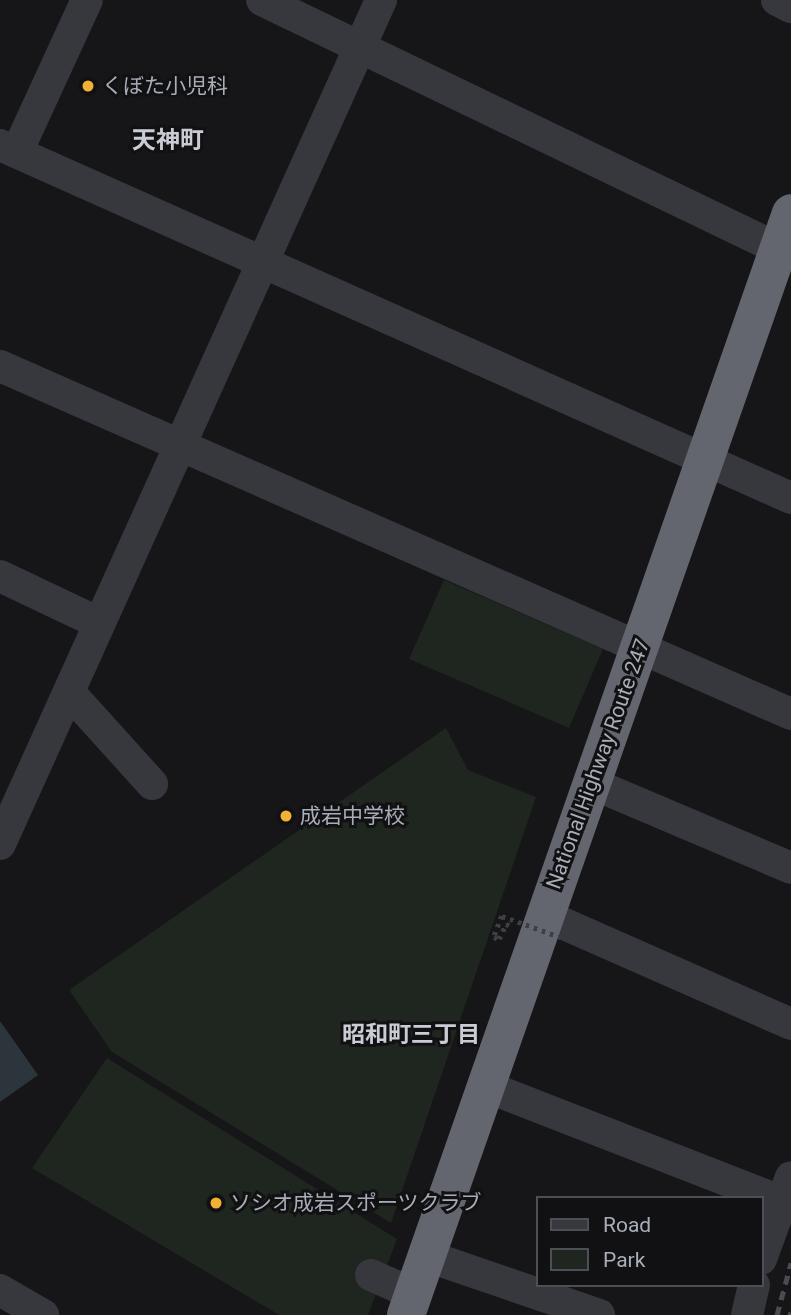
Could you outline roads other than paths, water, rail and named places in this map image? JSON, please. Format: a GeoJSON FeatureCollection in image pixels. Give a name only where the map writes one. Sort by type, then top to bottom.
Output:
{"type":"FeatureCollection","features":[{"type":"Feature","properties":{"kind":"highway","name":"National Highway Route 247"},"geometry":{"type":"LineString","coordinates":[[409,1305],[485,1086],[552,926],[590,783],[791,213]]}},
{"type":"Feature","properties":{"kind":"street"},"geometry":{"type":"LineString","coordinates":[[87,0],[8,148],[791,498]]}},
{"type":"Feature","properties":{"kind":"street"},"geometry":{"type":"LineString","coordinates":[[262,0],[779,249]]}},
{"type":"Feature","properties":{"kind":"street"},"geometry":{"type":"LineString","coordinates":[[0,844],[9,800],[69,692],[381,0]]}},
{"type":"Feature","properties":{"kind":"street"},"geometry":{"type":"LineString","coordinates":[[777,0],[791,7]]}},
{"type":"Feature","properties":{"kind":"street"},"geometry":{"type":"LineString","coordinates":[[0,366],[791,714]]}},
{"type":"Feature","properties":{"kind":"street"},"geometry":{"type":"LineString","coordinates":[[0,576],[99,623]]}},
{"type":"Feature","properties":{"kind":"street"},"geometry":{"type":"LineString","coordinates":[[69,692],[152,784]]}},
{"type":"Feature","properties":{"kind":"street"},"geometry":{"type":"LineString","coordinates":[[590,783],[791,868]]}},
{"type":"Feature","properties":{"kind":"street"},"geometry":{"type":"LineString","coordinates":[[552,926],[791,1024]]}},
{"type":"Feature","properties":{"kind":"street"},"geometry":{"type":"LineString","coordinates":[[485,1086],[787,1190],[763,1254]]}},
{"type":"Feature","properties":{"kind":"street"},"geometry":{"type":"LineString","coordinates":[[427,1256],[599,1315]]}},
{"type":"Feature","properties":{"kind":"street"},"geometry":{"type":"LineString","coordinates":[[371,1275],[409,1305]]}},
{"type":"Feature","properties":{"kind":"street"},"geometry":{"type":"LineString","coordinates":[[747,1315],[754,1287]]}},
{"type":"Feature","properties":{"kind":"street"},"geometry":{"type":"LineString","coordinates":[[0,1290],[43,1315]]}},
{"type":"Feature","properties":{"kind":"railway"},"geometry":{"type":"LineString","coordinates":[[777,1315],[791,1263]]}},
{"type":"Feature","properties":{"kind":"place","name":"くぼた小児科"},"geometry":{"type":"Point","coordinates":[88,86]}},
{"type":"Feature","properties":{"kind":"place","name":"成岩中学校"},"geometry":{"type":"Point","coordinates":[286,816]}},
{"type":"Feature","properties":{"kind":"place","name":"ソシオ成岩スポーツクラブ"},"geometry":{"type":"Point","coordinates":[216,1203]}},
{"type":"Feature","properties":{"kind":"district","name":"天神町"},"geometry":{"type":"Point","coordinates":[168,141]}},
{"type":"Feature","properties":{"kind":"district","name":"昭和町三丁目"},"geometry":{"type":"Point","coordinates":[411,1035]}}]}
